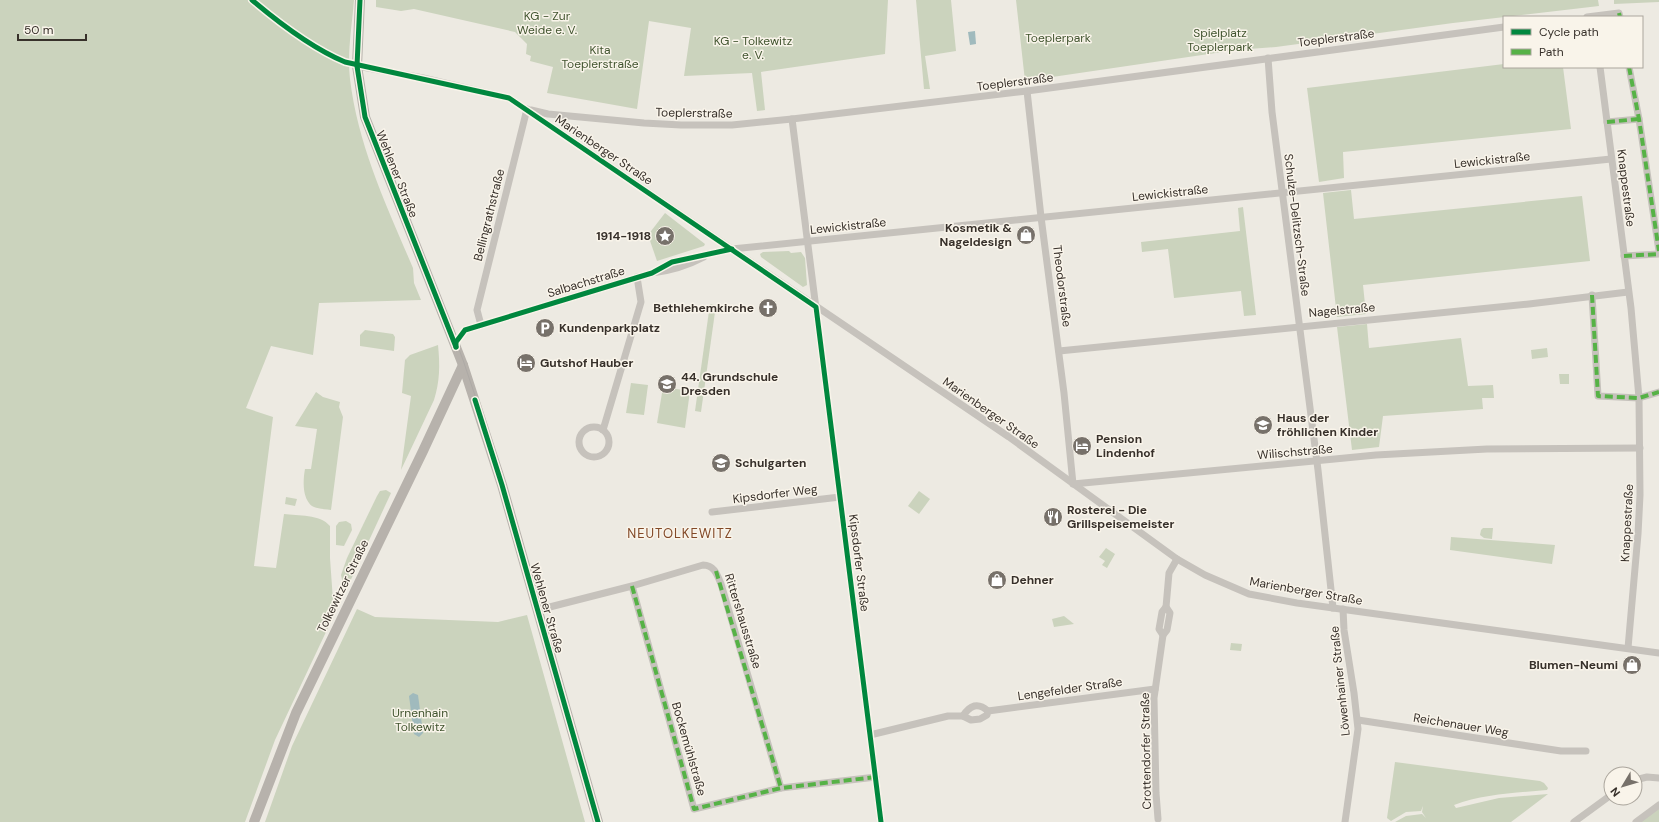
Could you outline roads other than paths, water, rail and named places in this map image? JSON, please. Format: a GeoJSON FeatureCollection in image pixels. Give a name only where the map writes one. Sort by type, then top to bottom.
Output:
{"type":"FeatureCollection","features":[{"type":"Feature","properties":{"kind":"main road","name":"Wehlener Straße"},"geometry":{"type":"LineString","coordinates":[[360,0],[357,66],[362,105],[369,131],[463,365],[494,462],[538,610],[598,822]]}},
{"type":"Feature","properties":{"kind":"main road","name":"Tolkewitzer Straße"},"geometry":{"type":"LineString","coordinates":[[254,822],[296,714],[463,365]]}},
{"type":"Feature","properties":{"kind":"street"},"geometry":{"type":"LineString","coordinates":[[1606,16],[1620,15]]}},
{"type":"Feature","properties":{"kind":"street","name":"Toeplerstraße"},"geometry":{"type":"LineString","coordinates":[[527,110],[548,114],[644,123],[724,125],[792,119],[1027,91],[1503,27]]}},
{"type":"Feature","properties":{"kind":"street","name":"Schulze-Delitzsch-Straße"},"geometry":{"type":"LineString","coordinates":[[1268,58],[1272,112],[1333,608]]}},
{"type":"Feature","properties":{"kind":"street","name":"Marienberger Straße"},"geometry":{"type":"LineString","coordinates":[[357,66],[423,78],[509,98],[1008,437],[1177,559],[1205,575],[1249,594],[1333,608],[1659,653]]}},
{"type":"Feature","properties":{"kind":"street","name":"Knappestraße"},"geometry":{"type":"LineString","coordinates":[[1600,68],[1631,308],[1639,398],[1640,495],[1628,648]]}},
{"type":"Feature","properties":{"kind":"street","name":"Knappestraße"},"geometry":{"type":"LineString","coordinates":[[1624,256],[1659,252],[1639,118],[1629,68]]}},
{"type":"Feature","properties":{"kind":"street","name":"Theodorstraße"},"geometry":{"type":"LineString","coordinates":[[1027,91],[1041,217],[1059,351],[1073,484]]}},
{"type":"Feature","properties":{"kind":"street","name":"Bellingrathstraße"},"geometry":{"type":"LineString","coordinates":[[481,325],[477,310],[527,110]]}},
{"type":"Feature","properties":{"kind":"street"},"geometry":{"type":"LineString","coordinates":[[1607,122],[1639,118]]}},
{"type":"Feature","properties":{"kind":"street","name":"Kipsdorfer Straße"},"geometry":{"type":"LineString","coordinates":[[792,119],[881,822]]}},
{"type":"Feature","properties":{"kind":"street","name":"Lewickistraße"},"geometry":{"type":"LineString","coordinates":[[732,249],[1243,196],[1282,194],[1611,159]]}},
{"type":"Feature","properties":{"kind":"street","name":"Salbachstraße"},"geometry":{"type":"LineString","coordinates":[[456,347],[456,342],[466,330],[637,277],[652,272],[672,262],[732,249]]}},
{"type":"Feature","properties":{"kind":"street"},"geometry":{"type":"LineString","coordinates":[[603,430],[641,302],[637,277]]}},
{"type":"Feature","properties":{"kind":"street","name":"Nagelstraße"},"geometry":{"type":"LineString","coordinates":[[1059,351],[1628,292]]}},
{"type":"Feature","properties":{"kind":"street"},"geometry":{"type":"LineString","coordinates":[[1592,295],[1598,396],[1639,398],[1659,392]]}},
{"type":"Feature","properties":{"kind":"street"},"geometry":{"type":"LineString","coordinates":[[590,428],[599,428],[603,430],[609,439],[607,449],[600,455],[595,456],[586,454],[580,446],[579,441],[583,432],[590,428]]}},
{"type":"Feature","properties":{"kind":"street","name":"Wilischstraße"},"geometry":{"type":"LineString","coordinates":[[1073,484],[1376,455],[1487,449],[1640,448]]}},
{"type":"Feature","properties":{"kind":"street","name":"Kipsdorfer Weg"},"geometry":{"type":"LineString","coordinates":[[712,512],[840,497]]}},
{"type":"Feature","properties":{"kind":"street","name":"Crottendorfer Straße"},"geometry":{"type":"LineString","coordinates":[[1158,819],[1155,753],[1155,689],[1163,636],[1160,629],[1162,612],[1166,607],[1169,573],[1177,559]]}},
{"type":"Feature","properties":{"kind":"street","name":"Rittershausstraße"},"geometry":{"type":"LineString","coordinates":[[538,610],[632,586],[703,565],[708,565],[716,571],[780,788]]}},
{"type":"Feature","properties":{"kind":"street","name":"Bockemühlstraße"},"geometry":{"type":"LineString","coordinates":[[632,586],[694,809],[780,788],[876,777]]}},
{"type":"Feature","properties":{"kind":"street","name":"Löwenhainer Straße"},"geometry":{"type":"LineString","coordinates":[[1343,609],[1344,630],[1358,720],[1357,743],[1345,822]]}},
{"type":"Feature","properties":{"kind":"street","name":"Lengefelder Straße"},"geometry":{"type":"LineString","coordinates":[[963,716],[966,710],[978,705],[988,711],[1155,689]]}},
{"type":"Feature","properties":{"kind":"street","name":"Lengefelder Straße"},"geometry":{"type":"LineString","coordinates":[[870,735],[948,716],[963,716],[971,720],[980,719],[987,715],[988,711]]}},
{"type":"Feature","properties":{"kind":"street","name":"Reichenauer Weg"},"geometry":{"type":"LineString","coordinates":[[1358,720],[1563,754],[1586,751]]}},
{"type":"Feature","properties":{"kind":"street"},"geometry":{"type":"LineString","coordinates":[[1643,778],[1659,778]]}},
{"type":"Feature","properties":{"kind":"street"},"geometry":{"type":"LineString","coordinates":[[1574,822],[1603,801]]}},
{"type":"Feature","properties":{"kind":"street"},"geometry":{"type":"LineString","coordinates":[[1636,822],[1659,805]]}},
{"type":"Feature","properties":{"kind":"water"},"geometry":{"type":"Polygon","coordinates":[[[975,31],[976,44],[970,45],[968,32],[975,31]]]}},
{"type":"Feature","properties":{"kind":"water"},"geometry":{"type":"Polygon","coordinates":[[[413,693],[418,695],[423,733],[419,737],[414,734],[409,696],[413,693]]]}},
{"type":"Feature","properties":{"kind":"tram line"},"geometry":{"type":"LineString","coordinates":[[362,0],[360,73],[366,117],[389,178],[452,329],[482,417],[535,590],[600,822]]}},
{"type":"Feature","properties":{"kind":"place","name":"Kosmetik & Nageldesign"},"geometry":{"type":"Point","coordinates":[1026,235]}},
{"type":"Feature","properties":{"kind":"place","name":"1914-1918"},"geometry":{"type":"Point","coordinates":[665,236]}},
{"type":"Feature","properties":{"kind":"place","name":"Bethlehemkirche"},"geometry":{"type":"Point","coordinates":[768,308]}},
{"type":"Feature","properties":{"kind":"place","name":"Kundenparkplatz"},"geometry":{"type":"Point","coordinates":[545,328]}},
{"type":"Feature","properties":{"kind":"place","name":"Gutshof Hauber"},"geometry":{"type":"Point","coordinates":[526,363]}},
{"type":"Feature","properties":{"kind":"place","name":"44. Grundschule Dresden"},"geometry":{"type":"Point","coordinates":[667,384]}},
{"type":"Feature","properties":{"kind":"place","name":"Haus der fröhlichen Kinder"},"geometry":{"type":"Point","coordinates":[1263,425]}},
{"type":"Feature","properties":{"kind":"place","name":"Pension Lindenhof"},"geometry":{"type":"Point","coordinates":[1082,446]}},
{"type":"Feature","properties":{"kind":"place","name":"Schulgarten"},"geometry":{"type":"Point","coordinates":[721,463]}},
{"type":"Feature","properties":{"kind":"place","name":"Rosterei - Die Grillspeisemeister"},"geometry":{"type":"Point","coordinates":[1053,517]}},
{"type":"Feature","properties":{"kind":"place","name":"Dehner"},"geometry":{"type":"Point","coordinates":[997,580]}},
{"type":"Feature","properties":{"kind":"place","name":"Blumen-Neumi"},"geometry":{"type":"Point","coordinates":[1632,665]}},
{"type":"Feature","properties":{"kind":"district","name":"NEUTOLKEWITZ"},"geometry":{"type":"Point","coordinates":[680,533]}},
{"type":"Feature","properties":{"kind":"park label","name":"KG - Zur Weide e. V."},"geometry":{"type":"Point","coordinates":[547,23]}},
{"type":"Feature","properties":{"kind":"park label","name":"Toeplerpark"},"geometry":{"type":"Point","coordinates":[1058,38]}},
{"type":"Feature","properties":{"kind":"park label","name":"Spielplatz Toeplerpark"},"geometry":{"type":"Point","coordinates":[1220,40]}},
{"type":"Feature","properties":{"kind":"park label","name":"KG - Tolkewitz e. V."},"geometry":{"type":"Point","coordinates":[753,48]}},
{"type":"Feature","properties":{"kind":"park label","name":"Kita Toeplerstraße"},"geometry":{"type":"Point","coordinates":[600,57]}},
{"type":"Feature","properties":{"kind":"park label","name":"Urnenhain Tolkewitz"},"geometry":{"type":"Point","coordinates":[420,720]}}]}
